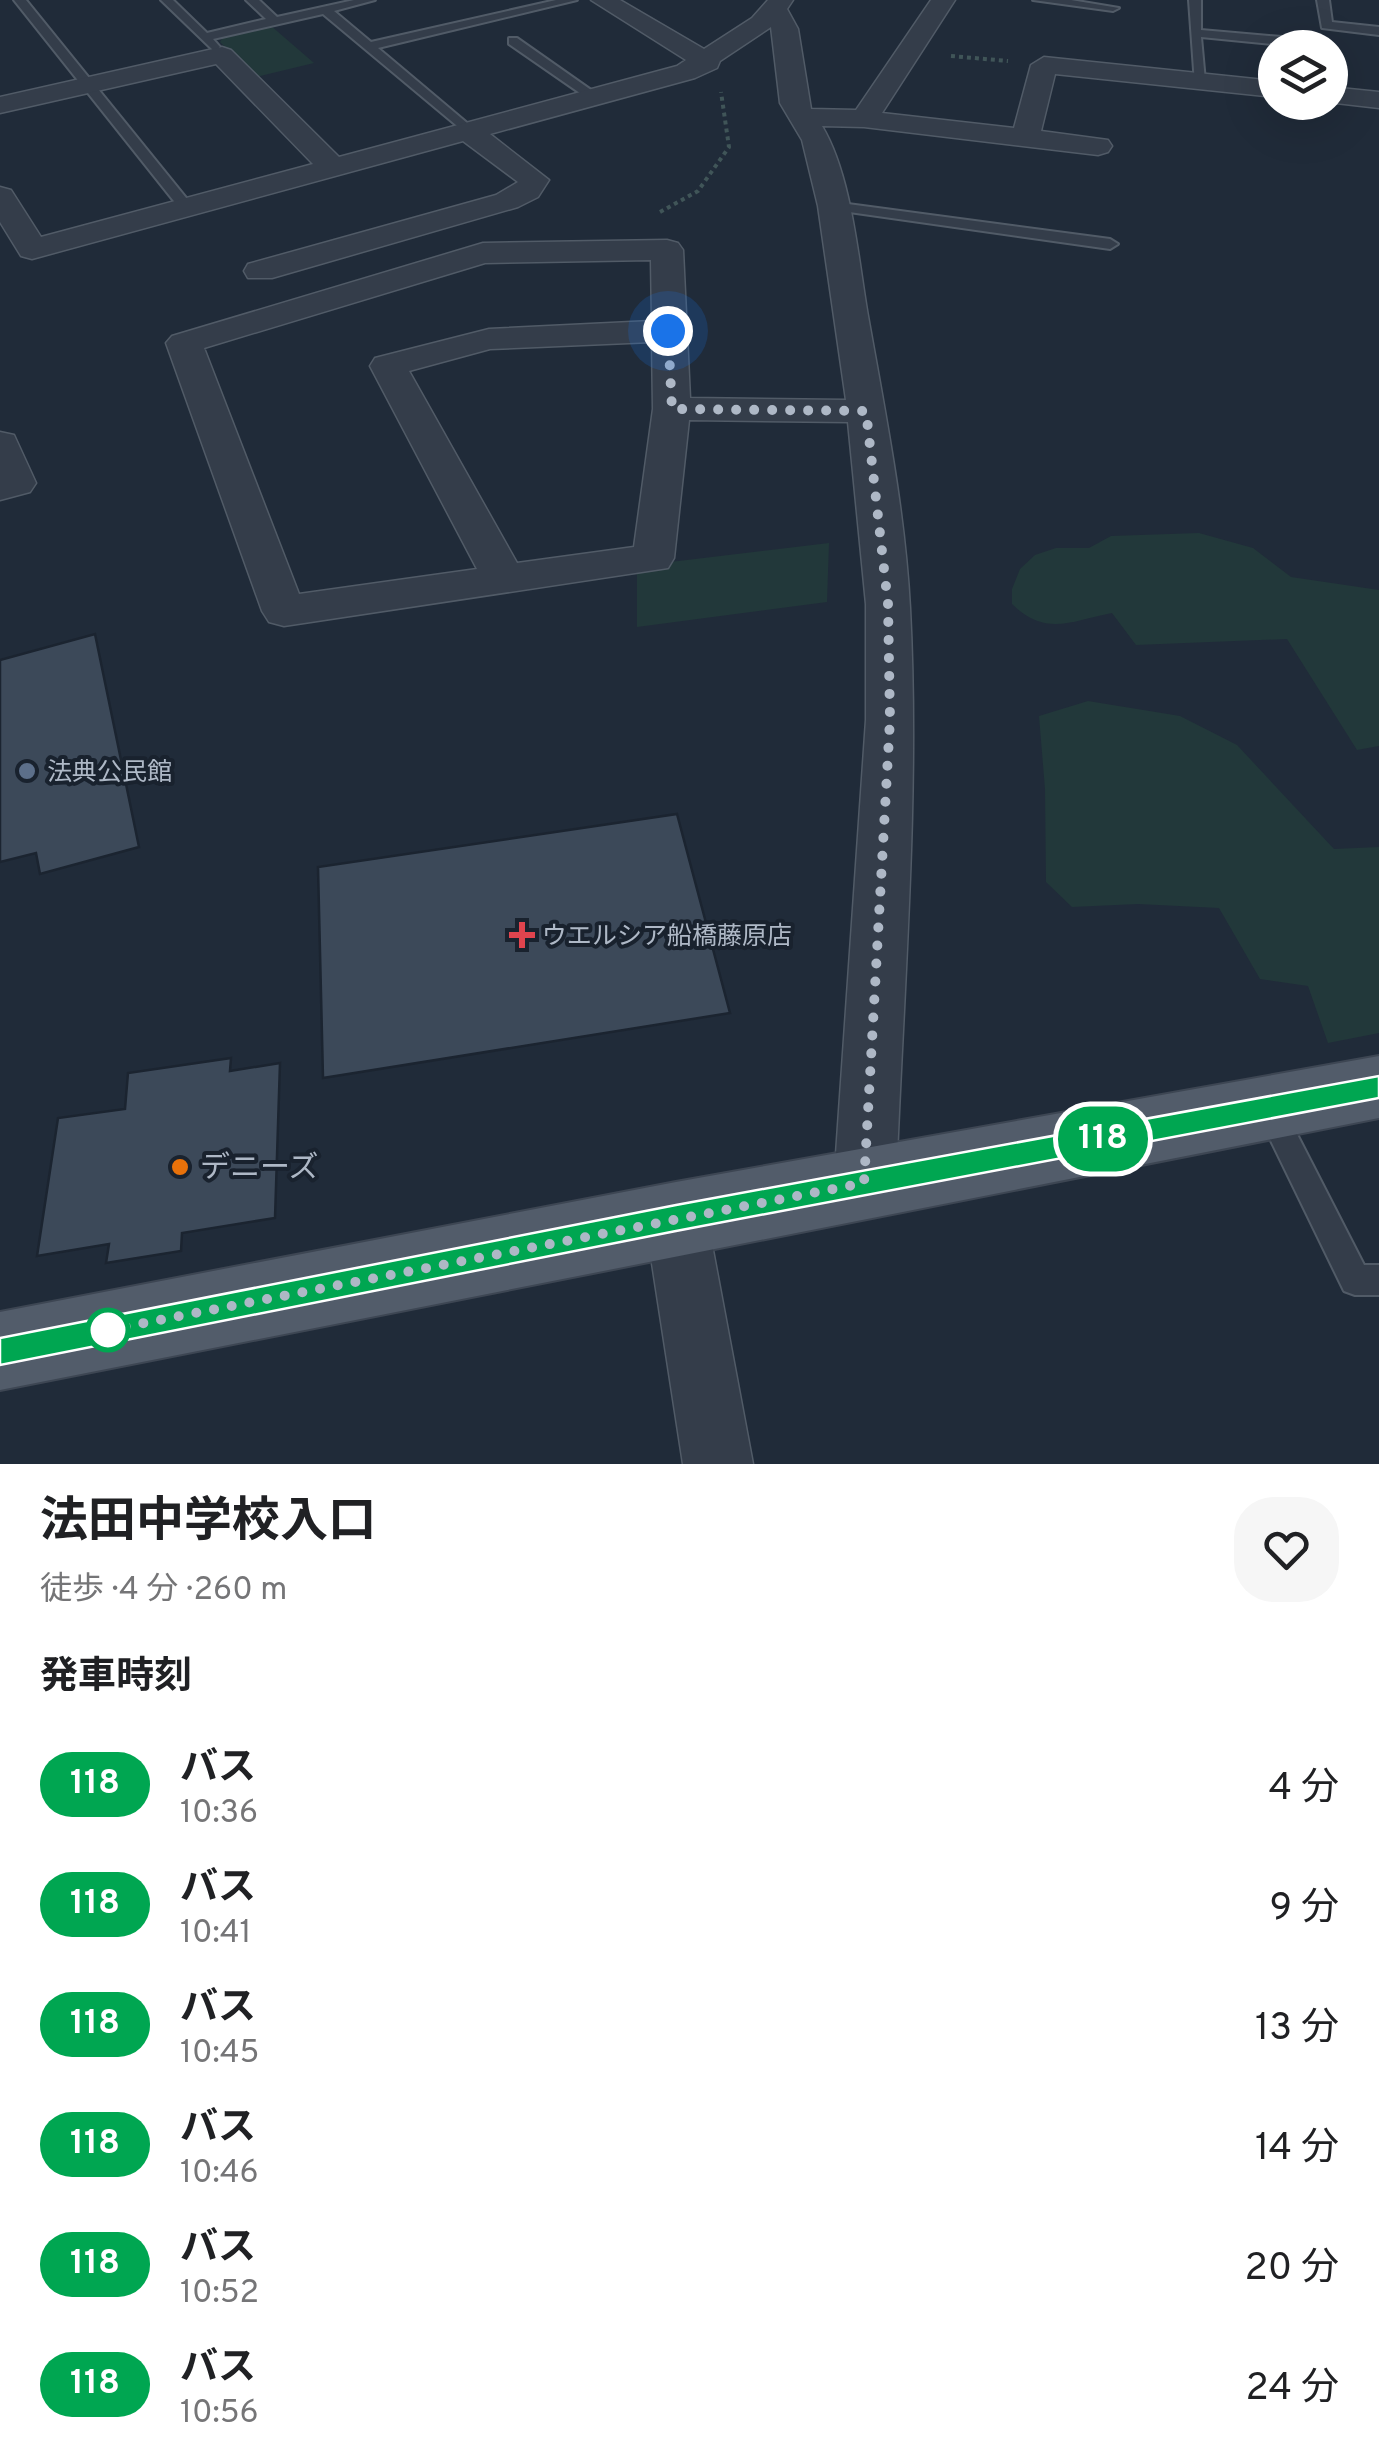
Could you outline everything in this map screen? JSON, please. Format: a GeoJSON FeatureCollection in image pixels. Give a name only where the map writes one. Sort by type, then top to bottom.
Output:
{"type":"FeatureCollection","features":[{"type":"Feature","properties":{"kind":"main road"},"geometry":{"type":"LineString","coordinates":[[0,1352],[676,1218],[1379,1087]]}},
{"type":"Feature","properties":{"kind":"street"},"geometry":{"type":"LineString","coordinates":[[602,0],[711,59]]}},
{"type":"Feature","properties":{"kind":"street"},"geometry":{"type":"LineString","coordinates":[[864,118],[943,0]]}},
{"type":"Feature","properties":{"kind":"street"},"geometry":{"type":"LineString","coordinates":[[0,257],[686,72],[711,59],[778,5],[799,117],[816,140],[832,206],[866,411],[888,604],[890,720],[864,1183]]}},
{"type":"Feature","properties":{"kind":"street"},"geometry":{"type":"LineString","coordinates":[[0,105],[88,85],[213,46],[334,168]]}},
{"type":"Feature","properties":{"kind":"street"},"geometry":{"type":"LineString","coordinates":[[1025,138],[1044,65],[1258,87]]}},
{"type":"Feature","properties":{"kind":"street"},"geometry":{"type":"LineString","coordinates":[[1348,97],[1379,100]]}},
{"type":"Feature","properties":{"kind":"street"},"geometry":{"type":"LineString","coordinates":[[799,117],[864,118],[1098,146]]}},
{"type":"Feature","properties":{"kind":"street"},"geometry":{"type":"LineString","coordinates":[[260,271],[508,201],[527,192],[534,180],[468,131]]}},
{"type":"Feature","properties":{"kind":"street"},"geometry":{"type":"LineString","coordinates":[[0,196],[32,249]]}},
{"type":"Feature","properties":{"kind":"street"},"geometry":{"type":"LineString","coordinates":[[667,250],[668,331],[672,409],[653,558],[284,611],[184,343],[483,253],[667,250]]}},
{"type":"Feature","properties":{"kind":"street"},"geometry":{"type":"LineString","coordinates":[[504,580],[388,366],[489,340],[668,331]]}},
{"type":"Feature","properties":{"kind":"street"},"geometry":{"type":"LineString","coordinates":[[672,409],[866,411]]}},
{"type":"Feature","properties":{"kind":"street"},"geometry":{"type":"LineString","coordinates":[[0,442],[16,483],[0,488]]}},
{"type":"Feature","properties":{"kind":"street"},"geometry":{"type":"LineString","coordinates":[[676,1218],[718,1464]]}},
{"type":"Feature","properties":{"kind":"lane"},"geometry":{"type":"LineString","coordinates":[[20,0],[186,207]]}},
{"type":"Feature","properties":{"kind":"lane"},"geometry":{"type":"LineString","coordinates":[[167,0],[213,46],[275,21],[369,0]]}},
{"type":"Feature","properties":{"kind":"lane"},"geometry":{"type":"LineString","coordinates":[[252,0],[275,21]]}},
{"type":"Feature","properties":{"kind":"lane"},"geometry":{"type":"LineString","coordinates":[[369,46],[571,0]]}},
{"type":"Feature","properties":{"kind":"lane"},"geometry":{"type":"LineString","coordinates":[[1039,0],[1113,8]]}},
{"type":"Feature","properties":{"kind":"lane"},"geometry":{"type":"LineString","coordinates":[[1196,0],[1200,82]]}},
{"type":"Feature","properties":{"kind":"lane"},"geometry":{"type":"LineString","coordinates":[[1323,0],[1326,25],[1379,30]]}},
{"type":"Feature","properties":{"kind":"lane"},"geometry":{"type":"LineString","coordinates":[[326,10],[468,131]]}},
{"type":"Feature","properties":{"kind":"lane"},"geometry":{"type":"LineString","coordinates":[[1195,33],[1258,39]]}},
{"type":"Feature","properties":{"kind":"lane"},"geometry":{"type":"LineString","coordinates":[[512,41],[595,97]]}},
{"type":"Feature","properties":{"kind":"lane"},"geometry":{"type":"LineString","coordinates":[[832,206],[1110,244]]}},
{"type":"Feature","properties":{"kind":"lane"},"geometry":{"type":"LineString","coordinates":[[1270,1109],[1355,1280],[1379,1280]]}},
{"type":"Feature","properties":{"kind":"path"},"geometry":{"type":"LineString","coordinates":[[910,51],[1044,65]]}},
{"type":"Feature","properties":{"kind":"path"},"geometry":{"type":"LineString","coordinates":[[646,250],[654,216],[698,191],[729,147],[711,59]]}},
{"type":"Feature","properties":{"kind":"green space"},"geometry":{"type":"Polygon","coordinates":[[[270,25],[314,63],[256,77],[220,42],[224,36],[270,25]]]}},
{"type":"Feature","properties":{"kind":"green space"},"geometry":{"type":"Polygon","coordinates":[[[1199,533],[1253,548],[1291,577],[1379,590],[1379,746],[1357,750],[1287,639],[1136,645],[1112,613],[1059,624],[1036,620],[1012,604],[1012,589],[1020,569],[1035,555],[1056,548],[1089,548],[1111,536],[1199,533]]]}},
{"type":"Feature","properties":{"kind":"green space"},"geometry":{"type":"Polygon","coordinates":[[[829,543],[827,602],[637,627],[637,566],[829,543]]]}},
{"type":"Feature","properties":{"kind":"green space"},"geometry":{"type":"Polygon","coordinates":[[[1088,701],[1180,716],[1237,745],[1334,849],[1379,847],[1379,1033],[1328,1043],[1308,986],[1260,979],[1219,908],[1138,904],[1072,907],[1046,882],[1039,716],[1088,701]]]}},
{"type":"Feature","properties":{"kind":"building"},"geometry":{"type":"Polygon","coordinates":[[[95,634],[139,847],[40,874],[36,853],[0,862],[0,660],[95,634]]]}},
{"type":"Feature","properties":{"kind":"building"},"geometry":{"type":"Polygon","coordinates":[[[677,814],[730,1013],[323,1078],[318,867],[677,814]]]}},
{"type":"Feature","properties":{"kind":"building"},"geometry":{"type":"Polygon","coordinates":[[[231,1058],[230,1071],[280,1063],[275,1218],[182,1233],[181,1251],[106,1263],[109,1244],[37,1256],[58,1118],[125,1109],[128,1073],[231,1058]]]}},
{"type":"Feature","properties":{"kind":"bus line","name":"118"},"geometry":{"type":"LineString","coordinates":[[0,1352],[676,1218],[1379,1087]]}},
{"type":"Feature","properties":{"kind":"place","name":"法典公民館"},"geometry":{"type":"Point","coordinates":[27,771]}},
{"type":"Feature","properties":{"kind":"place","name":"ウエルシア船橋藤原店"},"geometry":{"type":"Point","coordinates":[522,935]}},
{"type":"Feature","properties":{"kind":"place","name":"デニーズ"},"geometry":{"type":"Point","coordinates":[180,1167]}},
{"type":"Feature","properties":{"kind":"route"},"geometry":{"type":"LineString","coordinates":[[108,1330],[864,1183],[890,720],[888,604],[866,411],[672,409],[668,331]]}}]}
